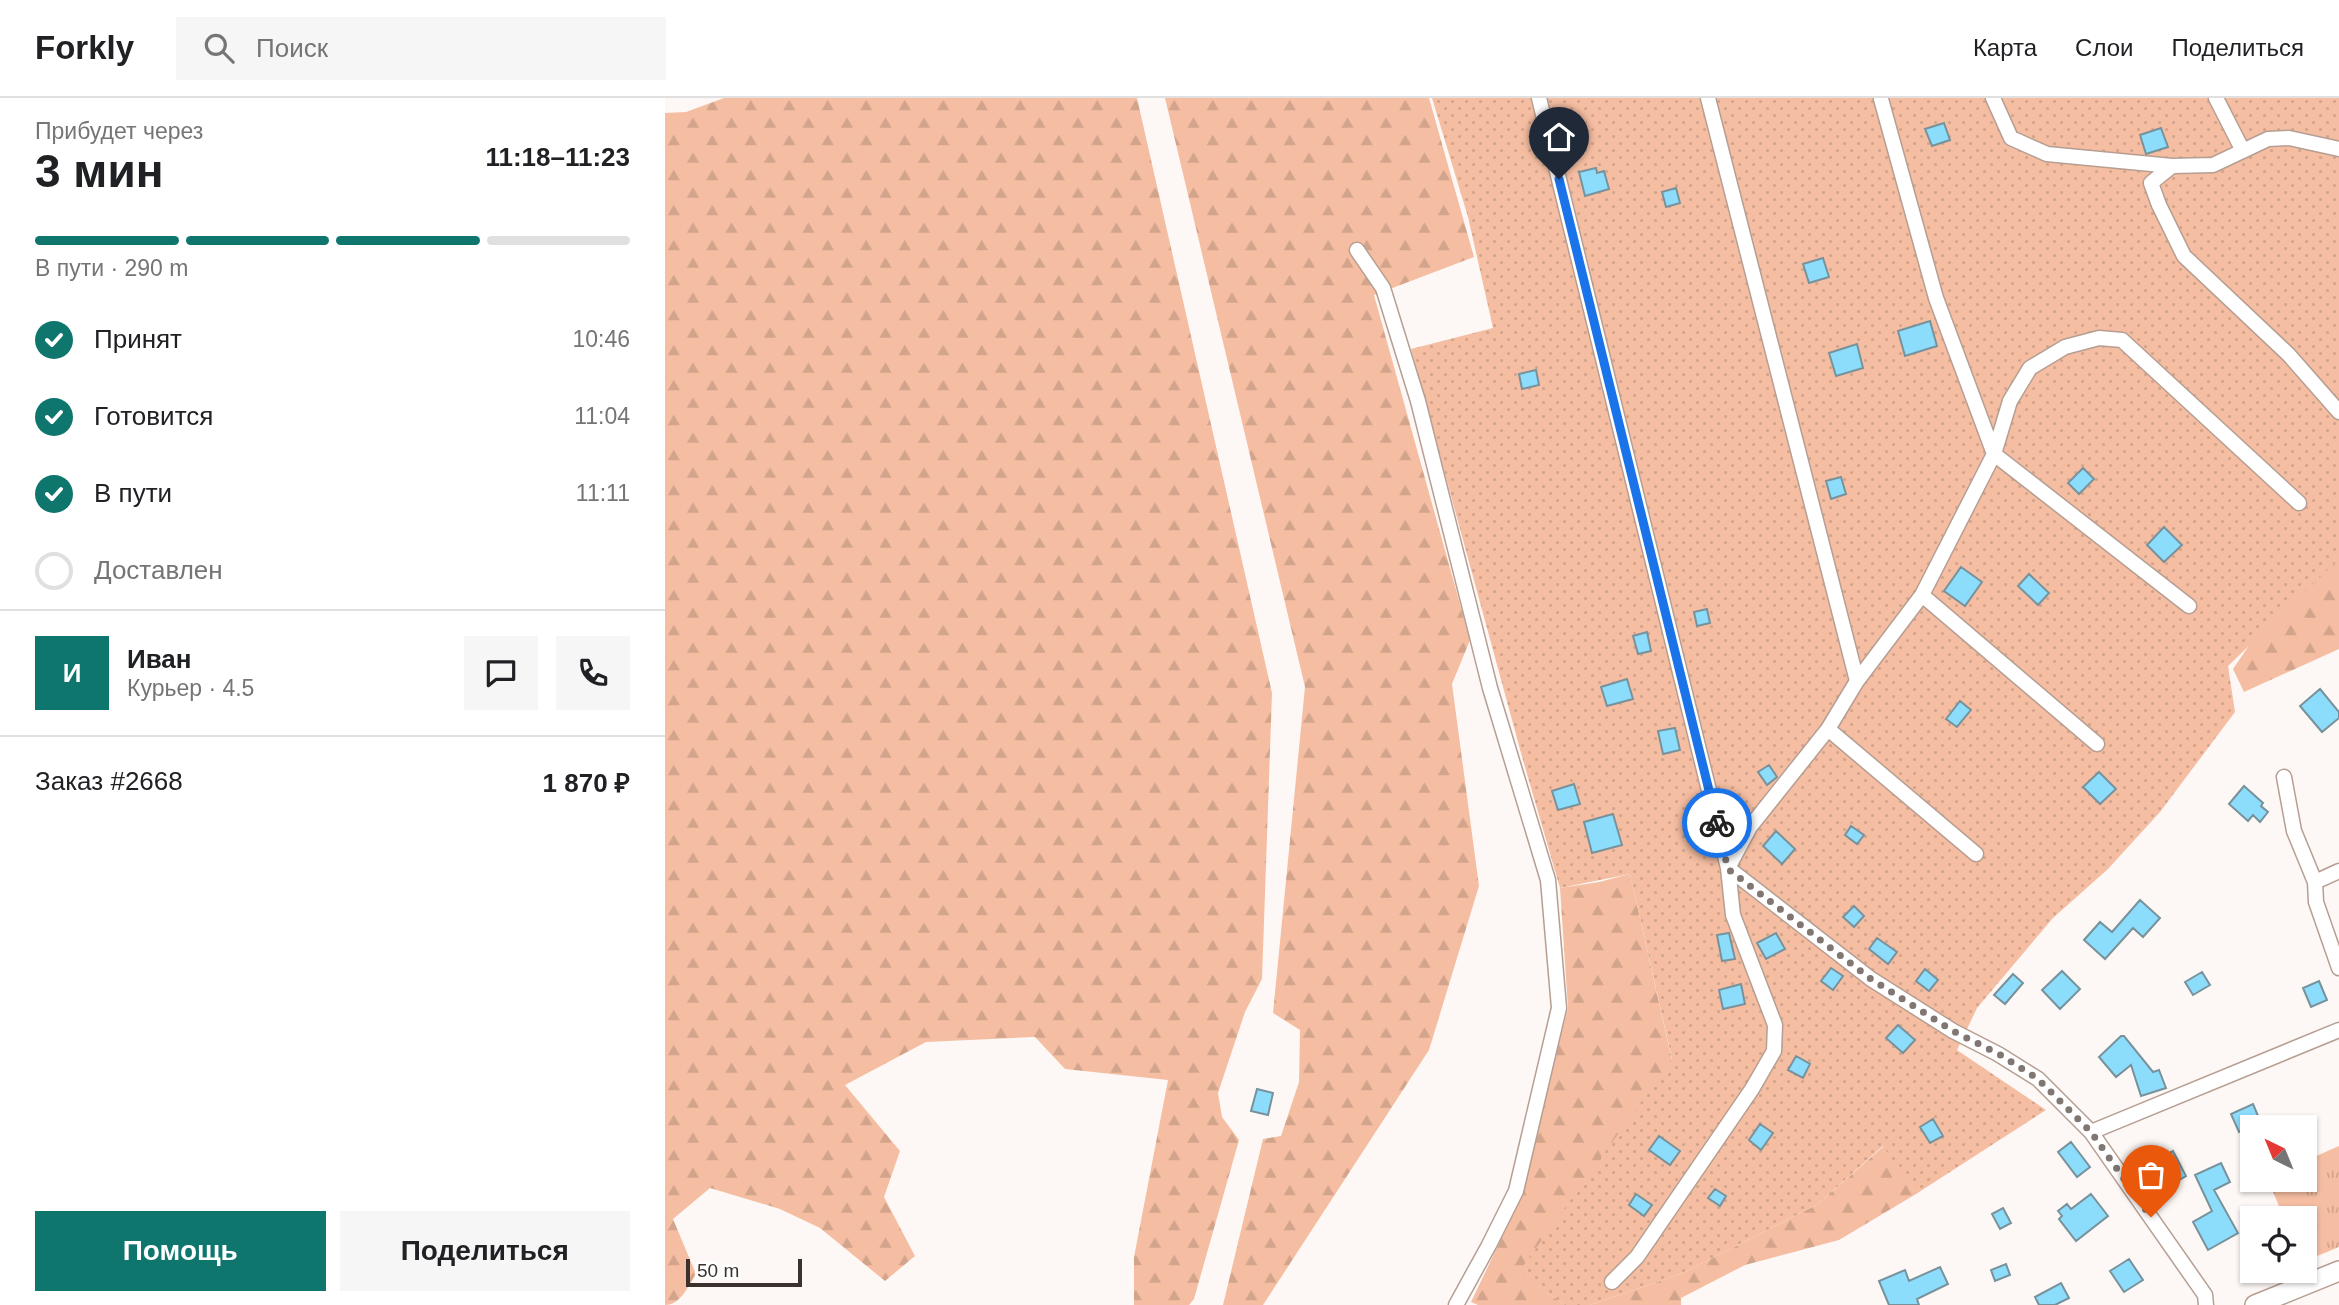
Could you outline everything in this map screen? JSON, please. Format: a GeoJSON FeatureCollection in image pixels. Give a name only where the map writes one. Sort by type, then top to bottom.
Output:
{"type":"FeatureCollection","features":[{"type":"Feature","properties":{"kind":"street"},"geometry":{"type":"LineString","coordinates":[[1539,98],[1728,869],[1733,915],[1775,1025],[1774,1051],[1752,1089],[1637,1257],[1612,1282]]}},
{"type":"Feature","properties":{"kind":"street"},"geometry":{"type":"LineString","coordinates":[[1708,98],[1857,681]]}},
{"type":"Feature","properties":{"kind":"street"},"geometry":{"type":"LineString","coordinates":[[1993,98],[2011,138],[2047,154],[2172,166],[2213,165],[2268,138],[2289,138],[2339,149]]}},
{"type":"Feature","properties":{"kind":"street"},"geometry":{"type":"LineString","coordinates":[[2216,98],[2243,151]]}},
{"type":"Feature","properties":{"kind":"street"},"geometry":{"type":"LineString","coordinates":[[1881,100],[1936,298],[1994,454],[2189,606]]}},
{"type":"Feature","properties":{"kind":"street"},"geometry":{"type":"LineString","coordinates":[[2172,166],[2151,183],[2184,256],[2289,355],[2339,412]]}},
{"type":"Feature","properties":{"kind":"street"},"geometry":{"type":"LineString","coordinates":[[1357,250],[1383,288],[1414,388],[1490,688],[1548,880],[1559,1007],[1516,1191],[1456,1305]]}},
{"type":"Feature","properties":{"kind":"street"},"geometry":{"type":"LineString","coordinates":[[1728,869],[1750,827],[1828,729],[1857,681],[1922,596],[1994,454],[2010,401],[2030,368],[2065,347],[2099,338],[2122,340],[2299,503]]}},
{"type":"Feature","properties":{"kind":"street"},"geometry":{"type":"LineString","coordinates":[[1922,596],[2097,744]]}},
{"type":"Feature","properties":{"kind":"street"},"geometry":{"type":"LineString","coordinates":[[1828,729],[1976,854]]}},
{"type":"Feature","properties":{"kind":"street"},"geometry":{"type":"LineString","coordinates":[[2284,777],[2294,831],[2315,882],[2316,902],[2339,968]]}},
{"type":"Feature","properties":{"kind":"street"},"geometry":{"type":"LineString","coordinates":[[1728,869],[1871,979],[1953,1031],[1999,1054],[2038,1079],[2091,1132],[2205,1295],[2206,1305]]}},
{"type":"Feature","properties":{"kind":"street"},"geometry":{"type":"LineString","coordinates":[[2315,882],[2339,871]]}},
{"type":"Feature","properties":{"kind":"street"},"geometry":{"type":"LineString","coordinates":[[2091,1132],[2339,1030]]}},
{"type":"Feature","properties":{"kind":"street"},"geometry":{"type":"LineString","coordinates":[[2255,1305],[2339,1270]]}},
{"type":"Feature","properties":{"kind":"green space"},"geometry":{"type":"Polygon","coordinates":[[[724,98],[1137,98],[1272,693],[1262,979],[1245,1012],[1218,1093],[1222,1117],[1239,1140],[1194,1299],[1189,1305],[1134,1305],[1134,1257],[1168,1080],[1065,1069],[1035,1037],[926,1042],[845,1085],[900,1151],[884,1197],[915,1256],[885,1281],[820,1228],[780,1209],[710,1188],[673,1219],[696,1274],[680,1298],[665,1305],[665,113],[686,112],[724,98]]]}},
{"type":"Feature","properties":{"kind":"green space"},"geometry":{"type":"Polygon","coordinates":[[[1165,98],[1429,98],[1474,257],[1374,295],[1470,640],[1452,684],[1479,886],[1429,1050],[1263,1305],[1223,1305],[1263,1139],[1281,1136],[1299,1082],[1300,1030],[1273,1013],[1305,687],[1165,98]]]}},
{"type":"Feature","properties":{"kind":"green space"},"geometry":{"type":"Polygon","coordinates":[[[1432,98],[2339,98],[2339,559],[2228,666],[2235,712],[2160,812],[2108,869],[2053,918],[1977,1008],[1957,1050],[2046,1110],[1916,1194],[1883,1146],[1818,1204],[1683,1273],[1590,1305],[1565,1305],[1518,1273],[1672,1059],[1630,874],[1560,888],[1411,349],[1493,328],[1468,217],[1432,98]]]}},
{"type":"Feature","properties":{"kind":"green space"},"geometry":{"type":"Polygon","coordinates":[[[2339,534],[2339,649],[2244,692],[2233,669],[2280,600],[2339,534]]]}},
{"type":"Feature","properties":{"kind":"green space"},"geometry":{"type":"Polygon","coordinates":[[[1630,874],[1672,1060],[1519,1273],[1565,1305],[1478,1305],[1471,1302],[1516,1208],[1568,1008],[1560,888],[1630,874]]]}},
{"type":"Feature","properties":{"kind":"green space"},"geometry":{"type":"Polygon","coordinates":[[[1885,1145],[1916,1194],[1839,1240],[1745,1265],[1681,1298],[1681,1305],[1590,1305],[1683,1273],[1818,1204],[1885,1145]]]}},
{"type":"Feature","properties":{"kind":"green space"},"geometry":{"type":"Polygon","coordinates":[[[2339,1146],[2339,1247],[2317,1256],[2317,1206],[2279,1206],[2273,1192],[2317,1192],[2317,1156],[2339,1146]]]}},
{"type":"Feature","properties":{"kind":"building"},"geometry":{"type":"Polygon","coordinates":[[[1944,123],[1950,140],[1932,146],[1925,129],[1944,123]]]}},
{"type":"Feature","properties":{"kind":"building"},"geometry":{"type":"Polygon","coordinates":[[[2161,128],[2168,147],[2146,154],[2140,135],[2161,128]]]}},
{"type":"Feature","properties":{"kind":"building"},"geometry":{"type":"Polygon","coordinates":[[[1596,168],[1597,173],[1604,171],[1609,189],[1585,196],[1579,172],[1596,168]]]}},
{"type":"Feature","properties":{"kind":"building"},"geometry":{"type":"Polygon","coordinates":[[[1676,188],[1680,203],[1666,207],[1662,192],[1676,188]]]}},
{"type":"Feature","properties":{"kind":"building"},"geometry":{"type":"Polygon","coordinates":[[[1823,258],[1829,277],[1809,283],[1803,264],[1823,258]]]}},
{"type":"Feature","properties":{"kind":"building"},"geometry":{"type":"Polygon","coordinates":[[[1930,321],[1937,346],[1905,356],[1898,331],[1930,321]]]}},
{"type":"Feature","properties":{"kind":"building"},"geometry":{"type":"Polygon","coordinates":[[[1857,344],[1863,368],[1836,376],[1829,353],[1857,344]]]}},
{"type":"Feature","properties":{"kind":"building"},"geometry":{"type":"Polygon","coordinates":[[[1536,370],[1539,385],[1522,389],[1519,374],[1536,370]]]}},
{"type":"Feature","properties":{"kind":"building"},"geometry":{"type":"Polygon","coordinates":[[[2083,468],[2094,479],[2079,494],[2068,483],[2083,468]]]}},
{"type":"Feature","properties":{"kind":"building"},"geometry":{"type":"Polygon","coordinates":[[[1841,477],[1846,494],[1831,499],[1826,481],[1841,477]]]}},
{"type":"Feature","properties":{"kind":"building"},"geometry":{"type":"Polygon","coordinates":[[[2164,527],[2182,545],[2164,562],[2147,545],[2164,527]]]}},
{"type":"Feature","properties":{"kind":"building"},"geometry":{"type":"Polygon","coordinates":[[[1961,567],[1982,582],[1965,606],[1944,591],[1961,567]]]}},
{"type":"Feature","properties":{"kind":"building"},"geometry":{"type":"Polygon","coordinates":[[[2029,574],[2049,593],[2038,605],[2018,586],[2029,574]]]}},
{"type":"Feature","properties":{"kind":"building"},"geometry":{"type":"Polygon","coordinates":[[[1707,609],[1710,623],[1697,626],[1694,612],[1707,609]]]}},
{"type":"Feature","properties":{"kind":"building"},"geometry":{"type":"Polygon","coordinates":[[[1647,632],[1651,651],[1638,654],[1633,636],[1647,632]]]}},
{"type":"Feature","properties":{"kind":"building"},"geometry":{"type":"Polygon","coordinates":[[[1627,679],[1633,699],[1607,706],[1601,687],[1627,679]]]}},
{"type":"Feature","properties":{"kind":"building"},"geometry":{"type":"Polygon","coordinates":[[[2320,689],[2339,712],[2339,718],[2322,732],[2300,706],[2320,689]]]}},
{"type":"Feature","properties":{"kind":"building"},"geometry":{"type":"Polygon","coordinates":[[[1960,701],[1971,710],[1957,727],[1946,719],[1960,701]]]}},
{"type":"Feature","properties":{"kind":"building"},"geometry":{"type":"Polygon","coordinates":[[[1675,728],[1680,750],[1663,754],[1658,731],[1675,728]]]}},
{"type":"Feature","properties":{"kind":"building"},"geometry":{"type":"Polygon","coordinates":[[[1769,765],[1777,777],[1767,785],[1758,772],[1769,765]]]}},
{"type":"Feature","properties":{"kind":"building"},"geometry":{"type":"Polygon","coordinates":[[[2099,772],[2116,789],[2100,804],[2083,787],[2099,772]]]}},
{"type":"Feature","properties":{"kind":"building"},"geometry":{"type":"Polygon","coordinates":[[[1574,784],[1580,804],[1558,810],[1552,791],[1574,784]]]}},
{"type":"Feature","properties":{"kind":"building"},"geometry":{"type":"Polygon","coordinates":[[[2244,786],[2263,803],[2261,806],[2268,812],[2260,822],[2253,815],[2248,821],[2229,804],[2244,786]]]}},
{"type":"Feature","properties":{"kind":"building"},"geometry":{"type":"Polygon","coordinates":[[[1613,814],[1622,845],[1592,853],[1584,822],[1613,814]]]}},
{"type":"Feature","properties":{"kind":"building"},"geometry":{"type":"Polygon","coordinates":[[[1851,826],[1864,835],[1857,844],[1845,835],[1851,826]]]}},
{"type":"Feature","properties":{"kind":"building"},"geometry":{"type":"Polygon","coordinates":[[[1776,831],[1795,849],[1782,864],[1763,846],[1776,831]]]}},
{"type":"Feature","properties":{"kind":"building"},"geometry":{"type":"Polygon","coordinates":[[[2140,900],[2160,918],[2143,937],[2133,928],[2105,959],[2084,940],[2100,922],[2112,932],[2140,900]]]}},
{"type":"Feature","properties":{"kind":"building"},"geometry":{"type":"Polygon","coordinates":[[[1854,906],[1864,916],[1854,927],[1843,917],[1854,906]]]}},
{"type":"Feature","properties":{"kind":"building"},"geometry":{"type":"Polygon","coordinates":[[[1729,933],[1735,959],[1722,961],[1717,935],[1729,933]]]}},
{"type":"Feature","properties":{"kind":"building"},"geometry":{"type":"Polygon","coordinates":[[[1776,933],[1785,949],[1766,959],[1757,943],[1776,933]]]}},
{"type":"Feature","properties":{"kind":"building"},"geometry":{"type":"Polygon","coordinates":[[[1877,938],[1897,952],[1888,964],[1869,949],[1877,938]]]}},
{"type":"Feature","properties":{"kind":"building"},"geometry":{"type":"Polygon","coordinates":[[[1831,968],[1843,976],[1833,990],[1821,981],[1831,968]]]}},
{"type":"Feature","properties":{"kind":"building"},"geometry":{"type":"Polygon","coordinates":[[[1925,969],[1938,980],[1929,991],[1916,981],[1925,969]]]}},
{"type":"Feature","properties":{"kind":"building"},"geometry":{"type":"Polygon","coordinates":[[[2062,971],[2080,989],[2060,1009],[2042,990],[2062,971]]]}},
{"type":"Feature","properties":{"kind":"building"},"geometry":{"type":"Polygon","coordinates":[[[2202,972],[2210,985],[2193,995],[2185,982],[2202,972]]]}},
{"type":"Feature","properties":{"kind":"building"},"geometry":{"type":"Polygon","coordinates":[[[2013,974],[2023,983],[2005,1004],[1994,995],[2013,974]]]}},
{"type":"Feature","properties":{"kind":"building"},"geometry":{"type":"Polygon","coordinates":[[[2319,981],[2327,1000],[2311,1007],[2303,988],[2319,981]]]}},
{"type":"Feature","properties":{"kind":"building"},"geometry":{"type":"Polygon","coordinates":[[[1741,984],[1745,1004],[1723,1009],[1719,990],[1741,984]]]}},
{"type":"Feature","properties":{"kind":"building"},"geometry":{"type":"Polygon","coordinates":[[[1898,1025],[1915,1040],[1903,1053],[1886,1038],[1898,1025]]]}},
{"type":"Feature","properties":{"kind":"building"},"geometry":{"type":"Polygon","coordinates":[[[2124,1036],[2153,1072],[2159,1070],[2166,1088],[2141,1096],[2131,1065],[2116,1077],[2099,1057],[2124,1036]]]}},
{"type":"Feature","properties":{"kind":"building"},"geometry":{"type":"Polygon","coordinates":[[[1796,1056],[1810,1064],[1803,1078],[1788,1070],[1796,1056]]]}},
{"type":"Feature","properties":{"kind":"building"},"geometry":{"type":"Polygon","coordinates":[[[1257,1089],[1273,1093],[1268,1115],[1251,1111],[1257,1089]]]}},
{"type":"Feature","properties":{"kind":"building"},"geometry":{"type":"Polygon","coordinates":[[[2253,1104],[2258,1115],[2240,1115],[2239,1132],[2231,1114],[2253,1104]]]}},
{"type":"Feature","properties":{"kind":"building"},"geometry":{"type":"Polygon","coordinates":[[[1933,1119],[1943,1136],[1930,1143],[1920,1127],[1933,1119]]]}},
{"type":"Feature","properties":{"kind":"building"},"geometry":{"type":"Polygon","coordinates":[[[1760,1124],[1773,1133],[1761,1150],[1749,1140],[1760,1124]]]}},
{"type":"Feature","properties":{"kind":"building"},"geometry":{"type":"Polygon","coordinates":[[[1659,1136],[1680,1151],[1670,1165],[1649,1150],[1659,1136]]]}},
{"type":"Feature","properties":{"kind":"building"},"geometry":{"type":"Polygon","coordinates":[[[2071,1142],[2090,1167],[2077,1177],[2058,1152],[2071,1142]]]}},
{"type":"Feature","properties":{"kind":"building"},"geometry":{"type":"Polygon","coordinates":[[[2173,1151],[2186,1176],[2165,1188],[2152,1163],[2173,1151]]]}},
{"type":"Feature","properties":{"kind":"building"},"geometry":{"type":"Polygon","coordinates":[[[2221,1163],[2230,1182],[2214,1190],[2238,1233],[2208,1250],[2193,1222],[2212,1211],[2195,1175],[2221,1163]]]}},
{"type":"Feature","properties":{"kind":"building"},"geometry":{"type":"Polygon","coordinates":[[[1715,1189],[1726,1196],[1720,1206],[1708,1198],[1715,1189]]]}},
{"type":"Feature","properties":{"kind":"building"},"geometry":{"type":"Polygon","coordinates":[[[1636,1194],[1652,1205],[1644,1216],[1629,1205],[1636,1194]]]}},
{"type":"Feature","properties":{"kind":"building"},"geometry":{"type":"Polygon","coordinates":[[[2091,1194],[2108,1216],[2076,1241],[2059,1219],[2062,1216],[2058,1211],[2067,1204],[2071,1209],[2091,1194]]]}},
{"type":"Feature","properties":{"kind":"building"},"geometry":{"type":"Polygon","coordinates":[[[2003,1208],[2011,1223],[2000,1229],[1992,1214],[2003,1208]]]}},
{"type":"Feature","properties":{"kind":"building"},"geometry":{"type":"Polygon","coordinates":[[[2129,1259],[2143,1280],[2124,1292],[2110,1271],[2129,1259]]]}},
{"type":"Feature","properties":{"kind":"building"},"geometry":{"type":"Polygon","coordinates":[[[2006,1264],[2010,1275],[1995,1281],[1991,1270],[2006,1264]]]}},
{"type":"Feature","properties":{"kind":"building"},"geometry":{"type":"Polygon","coordinates":[[[1940,1267],[1948,1284],[1917,1299],[1919,1305],[1889,1305],[1879,1281],[1905,1270],[1909,1281],[1940,1267]]]}},
{"type":"Feature","properties":{"kind":"building"},"geometry":{"type":"Polygon","coordinates":[[[2061,1283],[2069,1298],[2055,1305],[2039,1305],[2035,1297],[2061,1283]]]}},
{"type":"Feature","properties":{"kind":"way so far"},"geometry":{"type":"LineString","coordinates":[[1717,823],[1728,869],[1871,979],[1953,1031],[1999,1054],[2038,1079],[2091,1132],[2151,1217]]}},
{"type":"Feature","properties":{"kind":"route"},"geometry":{"type":"LineString","coordinates":[[1559,179],[1717,823]]}}]}
